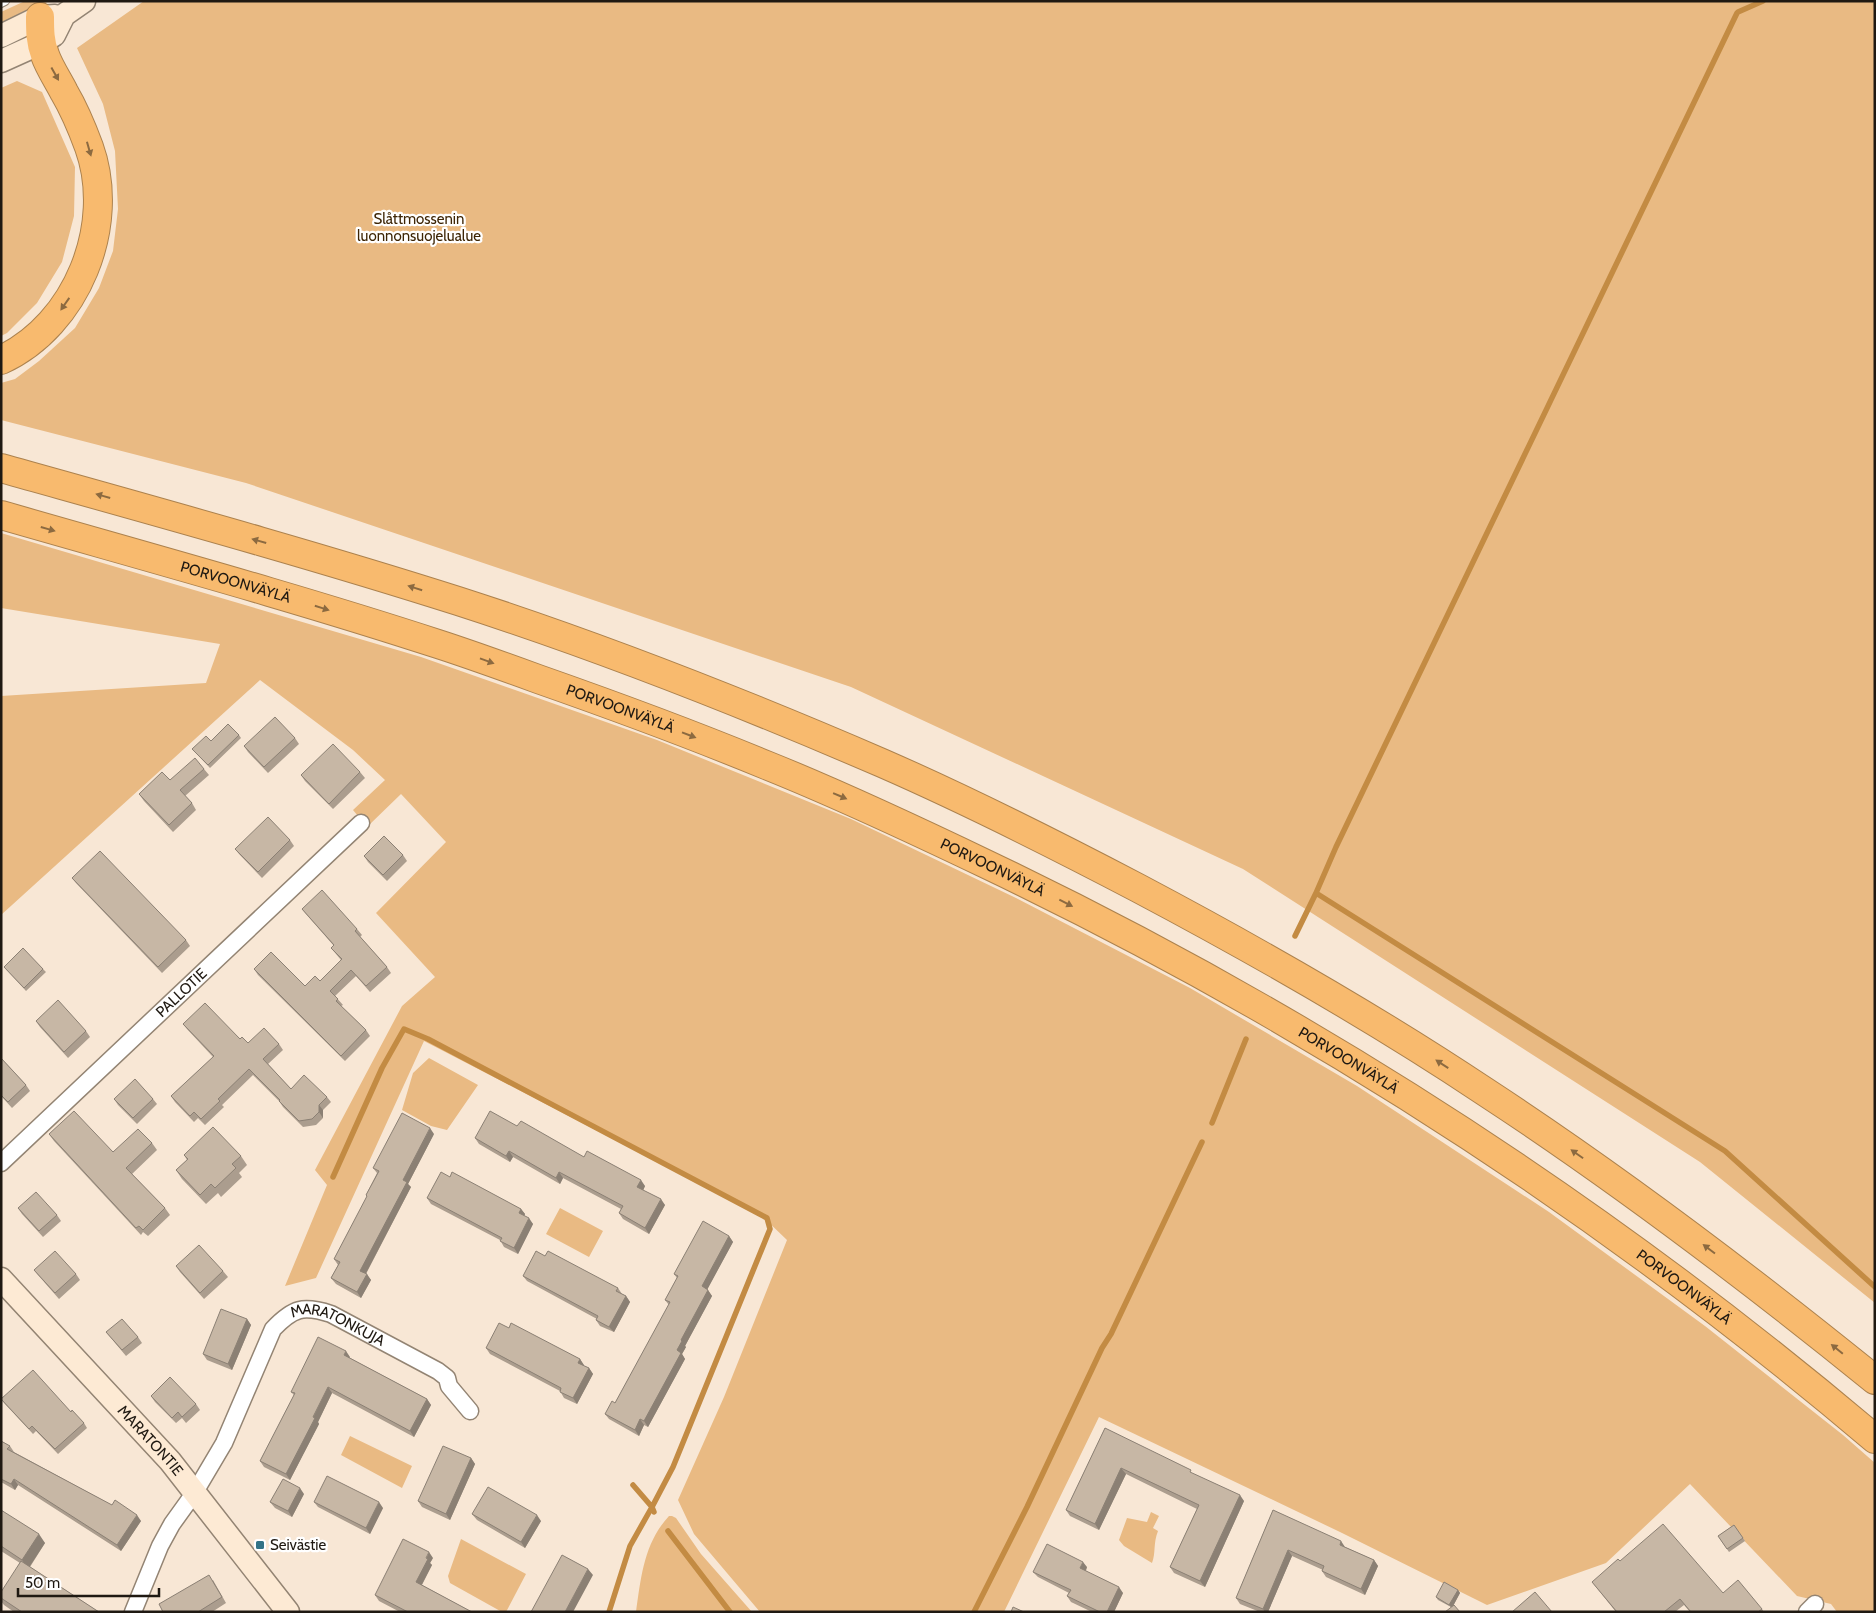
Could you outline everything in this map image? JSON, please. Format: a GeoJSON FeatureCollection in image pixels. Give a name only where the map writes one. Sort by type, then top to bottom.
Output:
{"type":"FeatureCollection","features":[{"type":"Feature","properties":{"kind":"highway"},"geometry":{"type":"LineString","coordinates":[[1,360],[28,345],[48,326],[65,305],[88,261],[95,235],[98,204],[96,177],[90,150],[71,104],[45,56],[49,25]]}},
{"type":"Feature","properties":{"kind":"highway"},"geometry":{"type":"LineString","coordinates":[[1,468],[339,564],[462,602],[562,637],[661,673],[824,739],[949,794],[1058,846],[1323,989],[1485,1091],[1704,1246],[1780,1303],[1875,1380]]}},
{"type":"Feature","properties":{"kind":"highway","name":"PORVOONVÄYLÄ"},"geometry":{"type":"LineString","coordinates":[[1,515],[270,592],[442,645],[636,714],[769,766],[847,800],[1046,893],[1144,944],[1297,1029],[1489,1150],[1612,1234],[1731,1324],[1875,1439]]}},
{"type":"Feature","properties":{"kind":"main road"},"geometry":{"type":"LineString","coordinates":[[1,61],[84,1]]}},
{"type":"Feature","properties":{"kind":"main road"},"geometry":{"type":"LineString","coordinates":[[1,36],[49,25]]}},
{"type":"Feature","properties":{"kind":"main road","name":"MARATONTIE"},"geometry":{"type":"LineString","coordinates":[[1,1279],[170,1461],[288,1612]]}},
{"type":"Feature","properties":{"kind":"street","name":"PALLOTIE"},"geometry":{"type":"LineString","coordinates":[[1,1163],[361,822]]}},
{"type":"Feature","properties":{"kind":"street","name":"MARATONKUJA"},"geometry":{"type":"LineString","coordinates":[[133,1612],[160,1546],[172,1524],[195,1492],[224,1444],[273,1329],[283,1318],[305,1308],[314,1308],[331,1314],[438,1371],[448,1378],[449,1386],[470,1411]]}},
{"type":"Feature","properties":{"kind":"lane"},"geometry":{"type":"LineString","coordinates":[[1,3],[5,1]]}},
{"type":"Feature","properties":{"kind":"green space"},"geometry":{"type":"Polygon","coordinates":[[[25,1],[49,1],[1,27],[1,12],[25,1]]]}},
{"type":"Feature","properties":{"kind":"green space","name":"Slåttmossenin luonnonsuojelualue"},"geometry":{"type":"Polygon","coordinates":[[[144,1],[1875,1],[1875,1303],[1700,1162],[1243,869],[851,687],[246,483],[1,420],[1,383],[15,379],[39,361],[75,328],[99,288],[113,251],[118,209],[115,151],[103,104],[77,48],[144,1]]]}},
{"type":"Feature","properties":{"kind":"green space"},"geometry":{"type":"Polygon","coordinates":[[[17,81],[42,92],[75,167],[74,216],[62,262],[37,303],[7,333],[1,336],[1,88],[17,81]]]}},
{"type":"Feature","properties":{"kind":"green space"},"geometry":{"type":"Polygon","coordinates":[[[1,533],[421,657],[657,740],[851,819],[1016,898],[1190,988],[1357,1086],[1549,1212],[1705,1326],[1843,1435],[1875,1463],[1875,1612],[1837,1612],[1831,1604],[1797,1596],[1690,1484],[1606,1563],[1487,1605],[1340,1532],[1099,1417],[1004,1612],[760,1612],[694,1534],[678,1500],[724,1397],[787,1240],[762,1216],[424,1041],[316,1278],[285,1286],[327,1185],[315,1170],[402,1006],[435,977],[376,913],[446,842],[401,794],[367,827],[353,810],[385,780],[353,750],[260,680],[1,915],[1,696],[206,683],[220,644],[1,608],[1,533]]]}},
{"type":"Feature","properties":{"kind":"green space"},"geometry":{"type":"Polygon","coordinates":[[[429,1058],[478,1085],[447,1130],[431,1126],[402,1110],[413,1073],[429,1058]]]}},
{"type":"Feature","properties":{"kind":"green space"},"geometry":{"type":"Polygon","coordinates":[[[560,1208],[603,1231],[589,1257],[546,1234],[560,1208]]]}},
{"type":"Feature","properties":{"kind":"green space"},"geometry":{"type":"Polygon","coordinates":[[[350,1436],[412,1466],[402,1488],[341,1455],[350,1436]]]}},
{"type":"Feature","properties":{"kind":"green space"},"geometry":{"type":"Polygon","coordinates":[[[1151,1512],[1159,1516],[1153,1528],[1158,1531],[1152,1563],[1124,1546],[1119,1540],[1127,1518],[1147,1522],[1151,1512]]]}},
{"type":"Feature","properties":{"kind":"green space"},"geometry":{"type":"Polygon","coordinates":[[[669,1516],[676,1518],[701,1554],[752,1612],[636,1612],[642,1573],[649,1549],[654,1537],[669,1516]]]}},
{"type":"Feature","properties":{"kind":"green space"},"geometry":{"type":"Polygon","coordinates":[[[461,1539],[526,1574],[506,1612],[502,1612],[450,1583],[448,1576],[461,1539]]]}},
{"type":"Feature","properties":{"kind":"building"},"geometry":{"type":"Polygon","coordinates":[[[275,717],[295,738],[264,767],[244,746],[275,717]]]}},
{"type":"Feature","properties":{"kind":"building"},"geometry":{"type":"Polygon","coordinates":[[[228,724],[239,735],[208,765],[192,749],[206,736],[211,741],[228,724]]]}},
{"type":"Feature","properties":{"kind":"building"},"geometry":{"type":"Polygon","coordinates":[[[333,744],[360,772],[329,804],[301,775],[333,744]]]}},
{"type":"Feature","properties":{"kind":"building"},"geometry":{"type":"Polygon","coordinates":[[[195,758],[204,769],[180,790],[192,803],[169,825],[139,794],[162,772],[170,780],[195,758]]]}},
{"type":"Feature","properties":{"kind":"building"},"geometry":{"type":"Polygon","coordinates":[[[268,817],[290,840],[258,872],[235,849],[268,817]]]}},
{"type":"Feature","properties":{"kind":"building"},"geometry":{"type":"Polygon","coordinates":[[[384,836],[403,855],[383,875],[364,856],[384,836]]]}},
{"type":"Feature","properties":{"kind":"building"},"geometry":{"type":"Polygon","coordinates":[[[100,851],[186,940],[158,967],[72,878],[100,851]]]}},
{"type":"Feature","properties":{"kind":"building"},"geometry":{"type":"Polygon","coordinates":[[[322,890],[357,929],[355,931],[387,967],[366,986],[351,970],[330,991],[338,999],[336,1001],[366,1030],[341,1056],[254,969],[271,952],[305,986],[315,976],[320,981],[342,959],[331,948],[334,945],[302,909],[322,890]]]}},
{"type":"Feature","properties":{"kind":"building"},"geometry":{"type":"Polygon","coordinates":[[[23,948],[43,969],[24,988],[4,967],[23,948]]]}},
{"type":"Feature","properties":{"kind":"building"},"geometry":{"type":"Polygon","coordinates":[[[58,1000],[86,1031],[64,1052],[36,1021],[58,1000]]]}},
{"type":"Feature","properties":{"kind":"building"},"geometry":{"type":"Polygon","coordinates":[[[205,1003],[240,1039],[242,1037],[248,1043],[264,1028],[279,1044],[263,1059],[291,1089],[304,1075],[327,1097],[319,1105],[319,1112],[312,1119],[299,1121],[249,1069],[218,1099],[220,1101],[201,1119],[194,1112],[190,1116],[171,1096],[214,1056],[183,1024],[205,1003]]]}},
{"type":"Feature","properties":{"kind":"building"},"geometry":{"type":"Polygon","coordinates":[[[1,1058],[26,1085],[8,1102],[1,1095],[1,1058]]]}},
{"type":"Feature","properties":{"kind":"building"},"geometry":{"type":"Polygon","coordinates":[[[135,1079],[153,1099],[133,1118],[114,1099],[135,1079]]]}},
{"type":"Feature","properties":{"kind":"building"},"geometry":{"type":"Polygon","coordinates":[[[74,1111],[113,1152],[138,1129],[152,1143],[126,1168],[165,1208],[143,1230],[139,1226],[136,1228],[49,1134],[74,1111]]]}},
{"type":"Feature","properties":{"kind":"building"},"geometry":{"type":"Polygon","coordinates":[[[490,1111],[517,1126],[521,1121],[584,1157],[587,1151],[641,1180],[637,1187],[661,1199],[645,1228],[619,1213],[623,1206],[559,1172],[556,1178],[509,1151],[506,1156],[475,1138],[490,1111]]]}},
{"type":"Feature","properties":{"kind":"building"},"geometry":{"type":"Polygon","coordinates":[[[402,1113],[430,1128],[403,1180],[407,1182],[360,1271],[367,1274],[357,1292],[331,1278],[340,1262],[334,1259],[379,1171],[373,1168],[402,1113]]]}},
{"type":"Feature","properties":{"kind":"building"},"geometry":{"type":"Polygon","coordinates":[[[213,1127],[241,1156],[232,1164],[236,1168],[215,1188],[211,1184],[200,1195],[176,1170],[188,1159],[184,1155],[213,1127]]]}},
{"type":"Feature","properties":{"kind":"building"},"geometry":{"type":"Polygon","coordinates":[[[441,1172],[450,1177],[452,1172],[521,1209],[519,1213],[529,1218],[514,1248],[500,1241],[502,1238],[427,1198],[441,1172]]]}},
{"type":"Feature","properties":{"kind":"building"},"geometry":{"type":"Polygon","coordinates":[[[36,1192],[57,1215],[39,1231],[18,1208],[36,1192]]]}},
{"type":"Feature","properties":{"kind":"building"},"geometry":{"type":"Polygon","coordinates":[[[703,1221],[729,1236],[702,1286],[708,1290],[681,1340],[677,1350],[681,1353],[644,1421],[640,1419],[635,1430],[605,1414],[612,1401],[615,1403],[670,1302],[665,1300],[678,1276],[674,1274],[703,1221]]]}},
{"type":"Feature","properties":{"kind":"building"},"geometry":{"type":"Polygon","coordinates":[[[199,1245],[223,1271],[200,1293],[176,1266],[199,1245]]]}},
{"type":"Feature","properties":{"kind":"building"},"geometry":{"type":"Polygon","coordinates":[[[55,1251],[76,1274],[55,1293],[34,1270],[55,1251]]]}},
{"type":"Feature","properties":{"kind":"building"},"geometry":{"type":"Polygon","coordinates":[[[536,1251],[545,1256],[548,1251],[618,1288],[616,1291],[626,1296],[609,1327],[596,1320],[598,1316],[523,1276],[536,1251]]]}},
{"type":"Feature","properties":{"kind":"building"},"geometry":{"type":"Polygon","coordinates":[[[221,1309],[247,1319],[228,1364],[203,1354],[221,1309]]]}},
{"type":"Feature","properties":{"kind":"building"},"geometry":{"type":"Polygon","coordinates":[[[122,1319],[138,1337],[122,1350],[106,1332],[122,1319]]]}},
{"type":"Feature","properties":{"kind":"building"},"geometry":{"type":"Polygon","coordinates":[[[499,1323],[509,1328],[511,1323],[580,1359],[578,1363],[589,1368],[573,1398],[560,1392],[561,1388],[486,1348],[499,1323]]]}},
{"type":"Feature","properties":{"kind":"building"},"geometry":{"type":"Polygon","coordinates":[[[318,1337],[346,1351],[344,1355],[427,1399],[410,1431],[328,1387],[313,1417],[315,1418],[286,1474],[260,1461],[295,1393],[291,1392],[318,1337]]]}},
{"type":"Feature","properties":{"kind":"building"},"geometry":{"type":"Polygon","coordinates":[[[33,1370],[71,1412],[72,1410],[84,1423],[55,1449],[32,1426],[29,1429],[1,1399],[33,1370]]]}},
{"type":"Feature","properties":{"kind":"building"},"geometry":{"type":"Polygon","coordinates":[[[170,1377],[196,1404],[182,1417],[178,1412],[172,1418],[151,1396],[170,1377]]]}},
{"type":"Feature","properties":{"kind":"building"},"geometry":{"type":"Polygon","coordinates":[[[1105,1428],[1191,1470],[1190,1472],[1240,1495],[1200,1581],[1170,1567],[1199,1505],[1121,1468],[1095,1524],[1066,1510],[1105,1428]]]}},
{"type":"Feature","properties":{"kind":"building"},"geometry":{"type":"Polygon","coordinates":[[[1,1441],[10,1446],[7,1449],[112,1505],[115,1500],[137,1515],[117,1545],[14,1479],[11,1484],[1,1479],[1,1441]]]}},
{"type":"Feature","properties":{"kind":"building"},"geometry":{"type":"Polygon","coordinates":[[[443,1446],[471,1458],[446,1514],[418,1501],[443,1446]]]}},
{"type":"Feature","properties":{"kind":"building"},"geometry":{"type":"Polygon","coordinates":[[[327,1476],[379,1502],[366,1528],[314,1502],[327,1476]]]}},
{"type":"Feature","properties":{"kind":"building"},"geometry":{"type":"Polygon","coordinates":[[[283,1479],[300,1488],[288,1511],[270,1502],[283,1479]]]}},
{"type":"Feature","properties":{"kind":"building"},"geometry":{"type":"Polygon","coordinates":[[[488,1487],[537,1515],[521,1542],[472,1514],[488,1487]]]}},
{"type":"Feature","properties":{"kind":"building"},"geometry":{"type":"Polygon","coordinates":[[[1,1510],[39,1534],[22,1560],[1,1546],[1,1510]]]}},
{"type":"Feature","properties":{"kind":"building"},"geometry":{"type":"Polygon","coordinates":[[[1273,1510],[1341,1541],[1340,1545],[1374,1560],[1361,1589],[1322,1571],[1324,1566],[1288,1550],[1263,1609],[1236,1598],[1273,1510]]]}},
{"type":"Feature","properties":{"kind":"building"},"geometry":{"type":"Polygon","coordinates":[[[1663,1524],[1723,1593],[1738,1580],[1762,1609],[1758,1612],[1691,1612],[1680,1599],[1664,1612],[1617,1612],[1592,1582],[1663,1524]]]}},
{"type":"Feature","properties":{"kind":"building"},"geometry":{"type":"Polygon","coordinates":[[[1734,1525],[1743,1538],[1727,1549],[1718,1536],[1734,1525]]]}},
{"type":"Feature","properties":{"kind":"building"},"geometry":{"type":"Polygon","coordinates":[[[403,1539],[429,1552],[426,1558],[428,1559],[416,1582],[472,1612],[408,1612],[375,1595],[403,1539]]]}},
{"type":"Feature","properties":{"kind":"building"},"geometry":{"type":"Polygon","coordinates":[[[1047,1544],[1083,1562],[1080,1568],[1119,1587],[1107,1612],[1100,1612],[1067,1596],[1071,1590],[1033,1572],[1047,1544]]]}},
{"type":"Feature","properties":{"kind":"building"},"geometry":{"type":"Polygon","coordinates":[[[562,1555],[588,1569],[565,1612],[531,1612],[562,1555]]]}},
{"type":"Feature","properties":{"kind":"building"},"geometry":{"type":"Polygon","coordinates":[[[21,1561],[99,1612],[22,1612],[1,1598],[1,1592],[21,1561]]]}},
{"type":"Feature","properties":{"kind":"building"},"geometry":{"type":"Polygon","coordinates":[[[209,1575],[222,1597],[198,1612],[163,1612],[159,1604],[209,1575]]]}},
{"type":"Feature","properties":{"kind":"building"},"geometry":{"type":"Polygon","coordinates":[[[1444,1582],[1458,1590],[1449,1605],[1436,1597],[1444,1582]]]}},
{"type":"Feature","properties":{"kind":"building"},"geometry":{"type":"Polygon","coordinates":[[[1535,1592],[1552,1612],[1512,1612],[1535,1592]]]}},
{"type":"Feature","properties":{"kind":"building"},"geometry":{"type":"Polygon","coordinates":[[[1454,1605],[1460,1612],[1445,1612],[1454,1605]]]}},
{"type":"Feature","properties":{"kind":"building"},"geometry":{"type":"Polygon","coordinates":[[[1013,1607],[1024,1612],[1011,1612],[1013,1607]]]}},
{"type":"Feature","properties":{"kind":"waterway"},"geometry":{"type":"LineString","coordinates":[[1738,12],[1763,1]]}},
{"type":"Feature","properties":{"kind":"waterway"},"geometry":{"type":"LineString","coordinates":[[1316,893],[1336,847],[1737,13]]}},
{"type":"Feature","properties":{"kind":"waterway"},"geometry":{"type":"LineString","coordinates":[[1295,936],[1316,893],[1725,1151],[1875,1287]]}},
{"type":"Feature","properties":{"kind":"waterway"},"geometry":{"type":"LineString","coordinates":[[333,1177],[382,1068],[404,1029],[428,1039],[767,1218],[770,1229],[673,1467],[652,1507],[654,1512]]}},
{"type":"Feature","properties":{"kind":"waterway"},"geometry":{"type":"LineString","coordinates":[[1212,1123],[1246,1039]]}},
{"type":"Feature","properties":{"kind":"waterway"},"geometry":{"type":"LineString","coordinates":[[974,1612],[1027,1507],[1102,1348],[1111,1334],[1202,1142]]}},
{"type":"Feature","properties":{"kind":"waterway"},"geometry":{"type":"LineString","coordinates":[[609,1612],[630,1546],[652,1507],[633,1485]]}},
{"type":"Feature","properties":{"kind":"waterway"},"geometry":{"type":"LineString","coordinates":[[668,1531],[730,1612]]}},
{"type":"Feature","properties":{"kind":"place","name":"Seivästie"},"geometry":{"type":"Point","coordinates":[260,1545]}}]}
